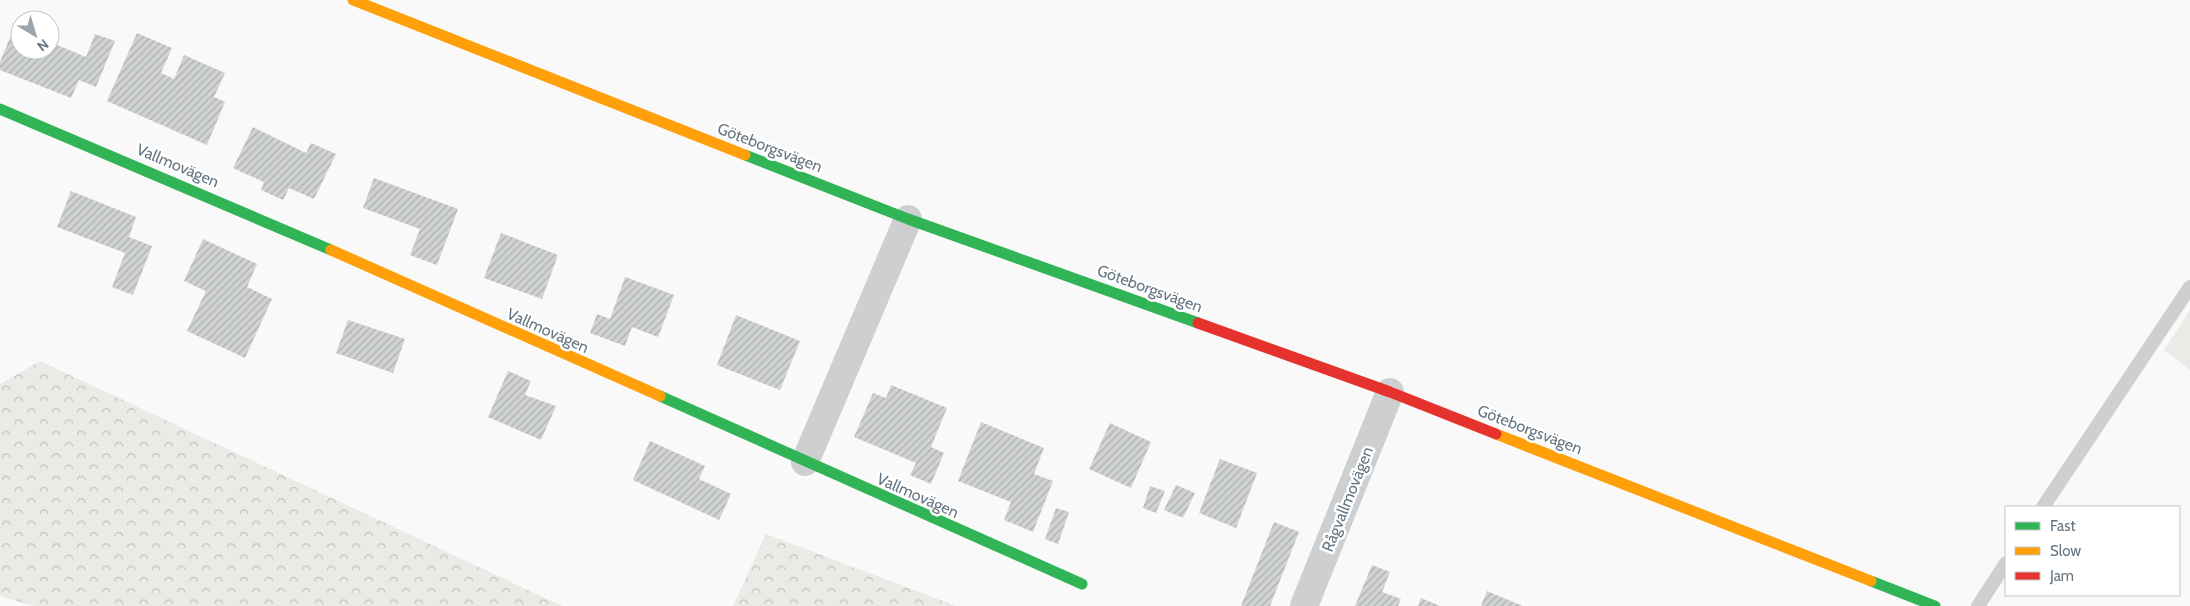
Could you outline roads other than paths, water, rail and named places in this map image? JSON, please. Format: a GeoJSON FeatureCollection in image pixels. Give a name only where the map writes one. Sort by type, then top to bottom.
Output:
{"type":"FeatureCollection","features":[{"type":"Feature","properties":{"kind":"street","name":"Göteborgsvägen"},"geometry":{"type":"LineString","coordinates":[[353,0],[908,219],[1390,392],[1936,606]]}},
{"type":"Feature","properties":{"kind":"street","name":"Vallmovägen"},"geometry":{"type":"LineString","coordinates":[[0,108],[199,190],[1082,584]]}},
{"type":"Feature","properties":{"kind":"street"},"geometry":{"type":"LineString","coordinates":[[805,462],[908,219]]}},
{"type":"Feature","properties":{"kind":"street","name":"Rågvallmovägen"},"geometry":{"type":"LineString","coordinates":[[1304,606],[1390,392]]}},
{"type":"Feature","properties":{"kind":"lane"},"geometry":{"type":"LineString","coordinates":[[2044,506],[2190,287]]}},
{"type":"Feature","properties":{"kind":"lane"},"geometry":{"type":"LineString","coordinates":[[1978,606],[2005,565]]}}]}
